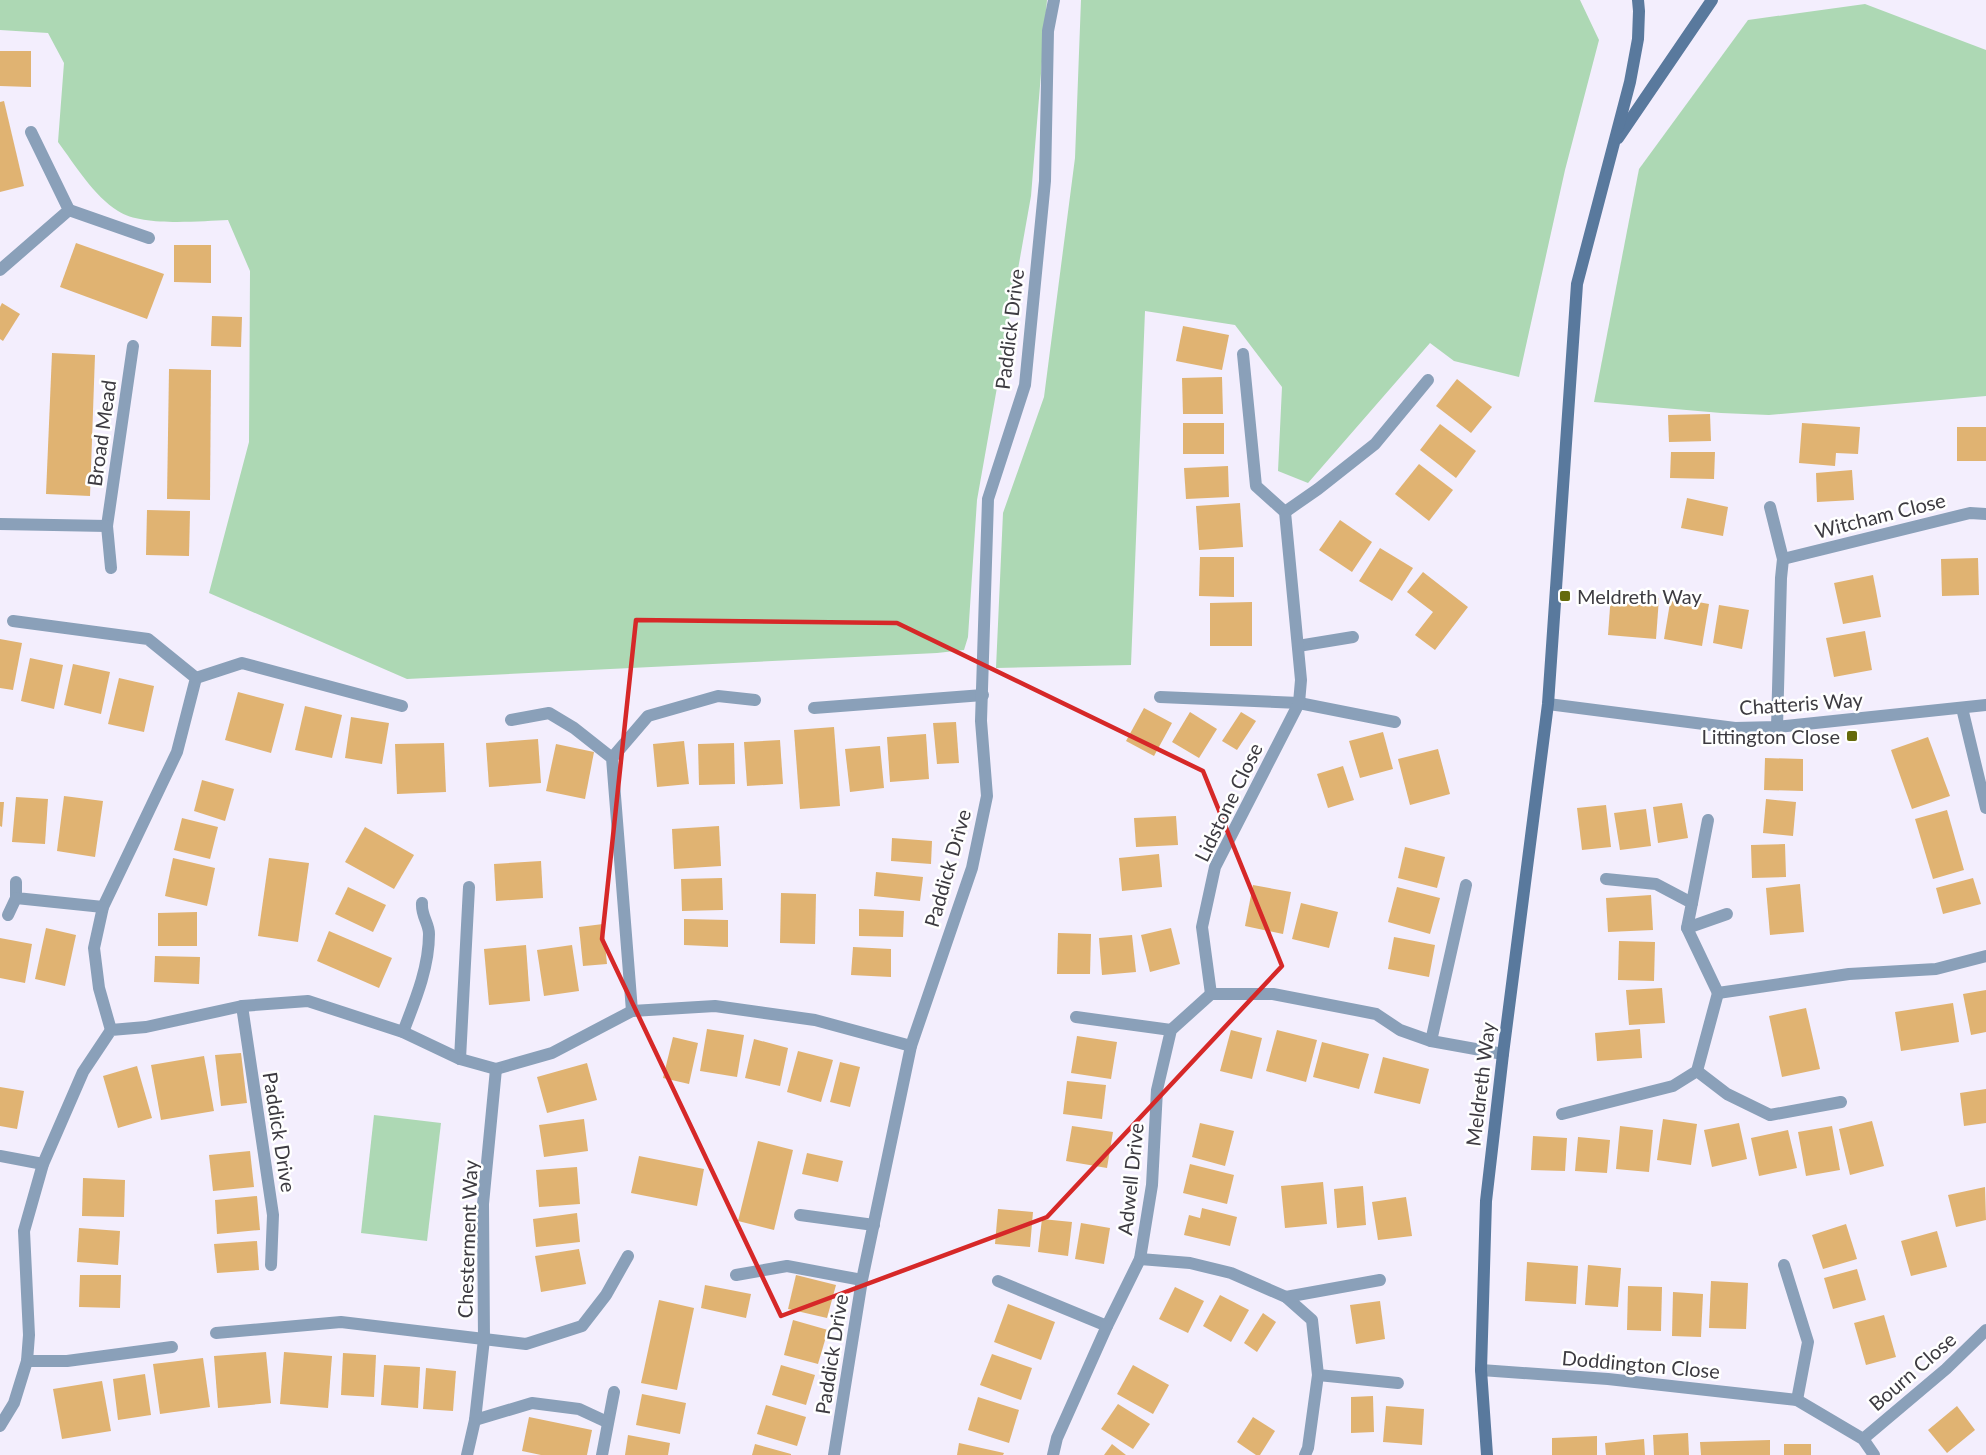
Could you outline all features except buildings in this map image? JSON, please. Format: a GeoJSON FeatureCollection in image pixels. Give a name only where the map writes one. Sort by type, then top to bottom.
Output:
{"type":"FeatureCollection","features":[{"type":"Feature","properties":{"kind":"street","name":"Paddick Drive"},"geometry":{"type":"LineString","coordinates":[[834,1455],[862,1280],[911,1046],[972,868],[987,796],[981,721],[988,499],[1025,385],[1045,181],[1048,31],[1054,0]]}},
{"type":"Feature","properties":{"kind":"street","name":"Meldreth Way"},"geometry":{"type":"LineString","coordinates":[[1488,1455],[1481,1370],[1486,1201],[1548,704],[1577,284],[1630,82],[1638,39],[1638,0]]}},
{"type":"Feature","properties":{"kind":"street","name":"Meldreth Way"},"geometry":{"type":"LineString","coordinates":[[1611,149],[1712,0]]}},
{"type":"Feature","properties":{"kind":"street"},"geometry":{"type":"LineString","coordinates":[[31,132],[69,210],[149,238]]}},
{"type":"Feature","properties":{"kind":"street"},"geometry":{"type":"LineString","coordinates":[[0,270],[69,210]]}},
{"type":"Feature","properties":{"kind":"street","name":"Broad Mead"},"geometry":{"type":"LineString","coordinates":[[111,568],[107,526],[133,346]]}},
{"type":"Feature","properties":{"kind":"street"},"geometry":{"type":"LineString","coordinates":[[1243,354],[1256,486],[1285,512],[1375,444],[1428,380]]}},
{"type":"Feature","properties":{"kind":"street"},"geometry":{"type":"LineString","coordinates":[[1770,507],[1783,559],[1777,727]]}},
{"type":"Feature","properties":{"kind":"street","name":"Lidstone Close"},"geometry":{"type":"LineString","coordinates":[[1210,994],[1202,927],[1215,867],[1299,703],[1301,680],[1285,512]]}},
{"type":"Feature","properties":{"kind":"street","name":"Witcham Close"},"geometry":{"type":"LineString","coordinates":[[1783,559],[1970,513],[1986,513]]}},
{"type":"Feature","properties":{"kind":"street"},"geometry":{"type":"LineString","coordinates":[[0,524],[107,526]]}},
{"type":"Feature","properties":{"kind":"street"},"geometry":{"type":"LineString","coordinates":[[14,621],[148,639],[196,678]]}},
{"type":"Feature","properties":{"kind":"street"},"geometry":{"type":"LineString","coordinates":[[1298,646],[1353,637]]}},
{"type":"Feature","properties":{"kind":"street"},"geometry":{"type":"LineString","coordinates":[[196,678],[242,663],[402,706]]}},
{"type":"Feature","properties":{"kind":"street"},"geometry":{"type":"LineString","coordinates":[[0,1426],[14,1403],[27,1361],[24,1231],[43,1164],[83,1072],[111,1030],[99,988],[94,948],[103,907],[177,752],[196,678]]}},
{"type":"Feature","properties":{"kind":"street"},"geometry":{"type":"LineString","coordinates":[[814,708],[983,695]]}},
{"type":"Feature","properties":{"kind":"street"},"geometry":{"type":"LineString","coordinates":[[632,1011],[612,758],[648,716],[718,696],[755,700]]}},
{"type":"Feature","properties":{"kind":"street"},"geometry":{"type":"LineString","coordinates":[[1160,697],[1299,703],[1395,722]]}},
{"type":"Feature","properties":{"kind":"street","name":"Chatteris Way"},"geometry":{"type":"LineString","coordinates":[[1548,704],[1735,728],[1777,727],[1986,705]]}},
{"type":"Feature","properties":{"kind":"street"},"geometry":{"type":"LineString","coordinates":[[1962,708],[1986,808]]}},
{"type":"Feature","properties":{"kind":"street"},"geometry":{"type":"LineString","coordinates":[[511,720],[549,713],[574,728],[612,758]]}},
{"type":"Feature","properties":{"kind":"street"},"geometry":{"type":"LineString","coordinates":[[1562,1114],[1673,1086],[1697,1071],[1718,993],[1687,928],[1708,820]]}},
{"type":"Feature","properties":{"kind":"street"},"geometry":{"type":"LineString","coordinates":[[1606,879],[1656,884],[1692,903]]}},
{"type":"Feature","properties":{"kind":"street"},"geometry":{"type":"LineString","coordinates":[[8,915],[16,898],[16,882]]}},
{"type":"Feature","properties":{"kind":"street"},"geometry":{"type":"LineString","coordinates":[[1431,1041],[1466,885]]}},
{"type":"Feature","properties":{"kind":"street"},"geometry":{"type":"LineString","coordinates":[[460,1059],[470,887]]}},
{"type":"Feature","properties":{"kind":"street"},"geometry":{"type":"LineString","coordinates":[[16,898],[103,907]]}},
{"type":"Feature","properties":{"kind":"street"},"geometry":{"type":"LineString","coordinates":[[402,1032],[422,986],[429,931],[421,914],[422,903]]}},
{"type":"Feature","properties":{"kind":"street"},"geometry":{"type":"LineString","coordinates":[[1687,928],[1727,914]]}},
{"type":"Feature","properties":{"kind":"street"},"geometry":{"type":"LineString","coordinates":[[1718,993],[1849,974],[1936,969],[1986,956]]}},
{"type":"Feature","properties":{"kind":"street"},"geometry":{"type":"LineString","coordinates":[[1076,1017],[1171,1030],[1210,994],[1273,994],[1376,1014],[1400,1030],[1431,1041],[1503,1054]]}},
{"type":"Feature","properties":{"kind":"street"},"geometry":{"type":"LineString","coordinates":[[111,1030],[146,1027],[242,1006],[308,1001],[402,1032],[460,1059],[496,1069],[552,1053],[632,1011],[716,1006],[815,1020],[911,1046]]}},
{"type":"Feature","properties":{"kind":"street","name":"Paddick Drive"},"geometry":{"type":"LineString","coordinates":[[242,1006],[273,1215],[271,1265]]}},
{"type":"Feature","properties":{"kind":"street","name":"Adwell Drive"},"geometry":{"type":"LineString","coordinates":[[1053,1455],[1057,1438],[1140,1259],[1152,1185],[1157,1090],[1171,1030]]}},
{"type":"Feature","properties":{"kind":"street","name":"Chesterment Way"},"geometry":{"type":"LineString","coordinates":[[467,1455],[475,1420],[484,1340],[483,1204],[496,1069]]}},
{"type":"Feature","properties":{"kind":"street"},"geometry":{"type":"LineString","coordinates":[[1697,1071],[1727,1094],[1770,1115],[1841,1102]]}},
{"type":"Feature","properties":{"kind":"street"},"geometry":{"type":"LineString","coordinates":[[0,1156],[43,1164]]}},
{"type":"Feature","properties":{"kind":"street"},"geometry":{"type":"LineString","coordinates":[[800,1215],[874,1225]]}},
{"type":"Feature","properties":{"kind":"street","name":"Chesterment Way"},"geometry":{"type":"LineString","coordinates":[[216,1333],[341,1322],[525,1344],[582,1326],[606,1295],[628,1256]]}},
{"type":"Feature","properties":{"kind":"street"},"geometry":{"type":"LineString","coordinates":[[1140,1259],[1201,1265],[1231,1274],[1286,1298],[1312,1320],[1318,1375],[1308,1448],[1305,1455]]}},
{"type":"Feature","properties":{"kind":"street"},"geometry":{"type":"LineString","coordinates":[[1784,1265],[1808,1342],[1797,1400]]}},
{"type":"Feature","properties":{"kind":"street"},"geometry":{"type":"LineString","coordinates":[[736,1275],[787,1266],[862,1280]]}},
{"type":"Feature","properties":{"kind":"street"},"geometry":{"type":"LineString","coordinates":[[1286,1298],[1380,1280]]}},
{"type":"Feature","properties":{"kind":"street"},"geometry":{"type":"LineString","coordinates":[[998,1281],[1107,1326]]}},
{"type":"Feature","properties":{"kind":"street","name":"Bourn Close"},"geometry":{"type":"LineString","coordinates":[[1863,1439],[1946,1369],[1986,1330]]}},
{"type":"Feature","properties":{"kind":"street"},"geometry":{"type":"LineString","coordinates":[[27,1361],[67,1361],[172,1347]]}},
{"type":"Feature","properties":{"kind":"street","name":"Doddington Close"},"geometry":{"type":"LineString","coordinates":[[1481,1370],[1608,1379],[1797,1400],[1863,1439],[1874,1455]]}},
{"type":"Feature","properties":{"kind":"street"},"geometry":{"type":"LineString","coordinates":[[1318,1375],[1398,1383]]}},
{"type":"Feature","properties":{"kind":"street"},"geometry":{"type":"LineString","coordinates":[[602,1455],[614,1392]]}},
{"type":"Feature","properties":{"kind":"street"},"geometry":{"type":"LineString","coordinates":[[475,1420],[532,1403],[579,1409],[607,1422]]}},
{"type":"Feature","properties":{"kind":"highlighted area"},"geometry":{"type":"Polygon","coordinates":[[[636,620],[897,623],[1203,771],[1282,966],[1047,1217],[781,1316],[602,939],[636,620]]]}},
{"type":"Feature","properties":{"kind":"green space"},"geometry":{"type":"Polygon","coordinates":[[[0,0],[1047,0],[1031,196],[977,500],[968,637],[964,650],[407,679],[209,593],[249,442],[250,271],[228,220],[171,222],[141,219],[118,211],[93,189],[58,142],[64,63],[48,33],[0,30],[0,0]]]}},
{"type":"Feature","properties":{"kind":"green space"},"geometry":{"type":"Polygon","coordinates":[[[1081,0],[1580,0],[1599,40],[1565,170],[1519,377],[1454,361],[1430,343],[1308,483],[1278,471],[1282,387],[1235,325],[1145,311],[1131,665],[996,668],[1003,513],[1044,397],[1075,158],[1081,0]]]}},
{"type":"Feature","properties":{"kind":"green space"},"geometry":{"type":"Polygon","coordinates":[[[1865,4],[1986,50],[1986,396],[1769,415],[1594,402],[1639,169],[1748,20],[1865,4]]]}},
{"type":"Feature","properties":{"kind":"green space"},"geometry":{"type":"Polygon","coordinates":[[[374,1115],[441,1123],[427,1241],[361,1233],[374,1115]]]}},
{"type":"Feature","properties":{"kind":"place","name":"Meldreth Way"},"geometry":{"type":"Point","coordinates":[1565,596]}},
{"type":"Feature","properties":{"kind":"place","name":"Littington Close"},"geometry":{"type":"Point","coordinates":[1852,736]}}]}
